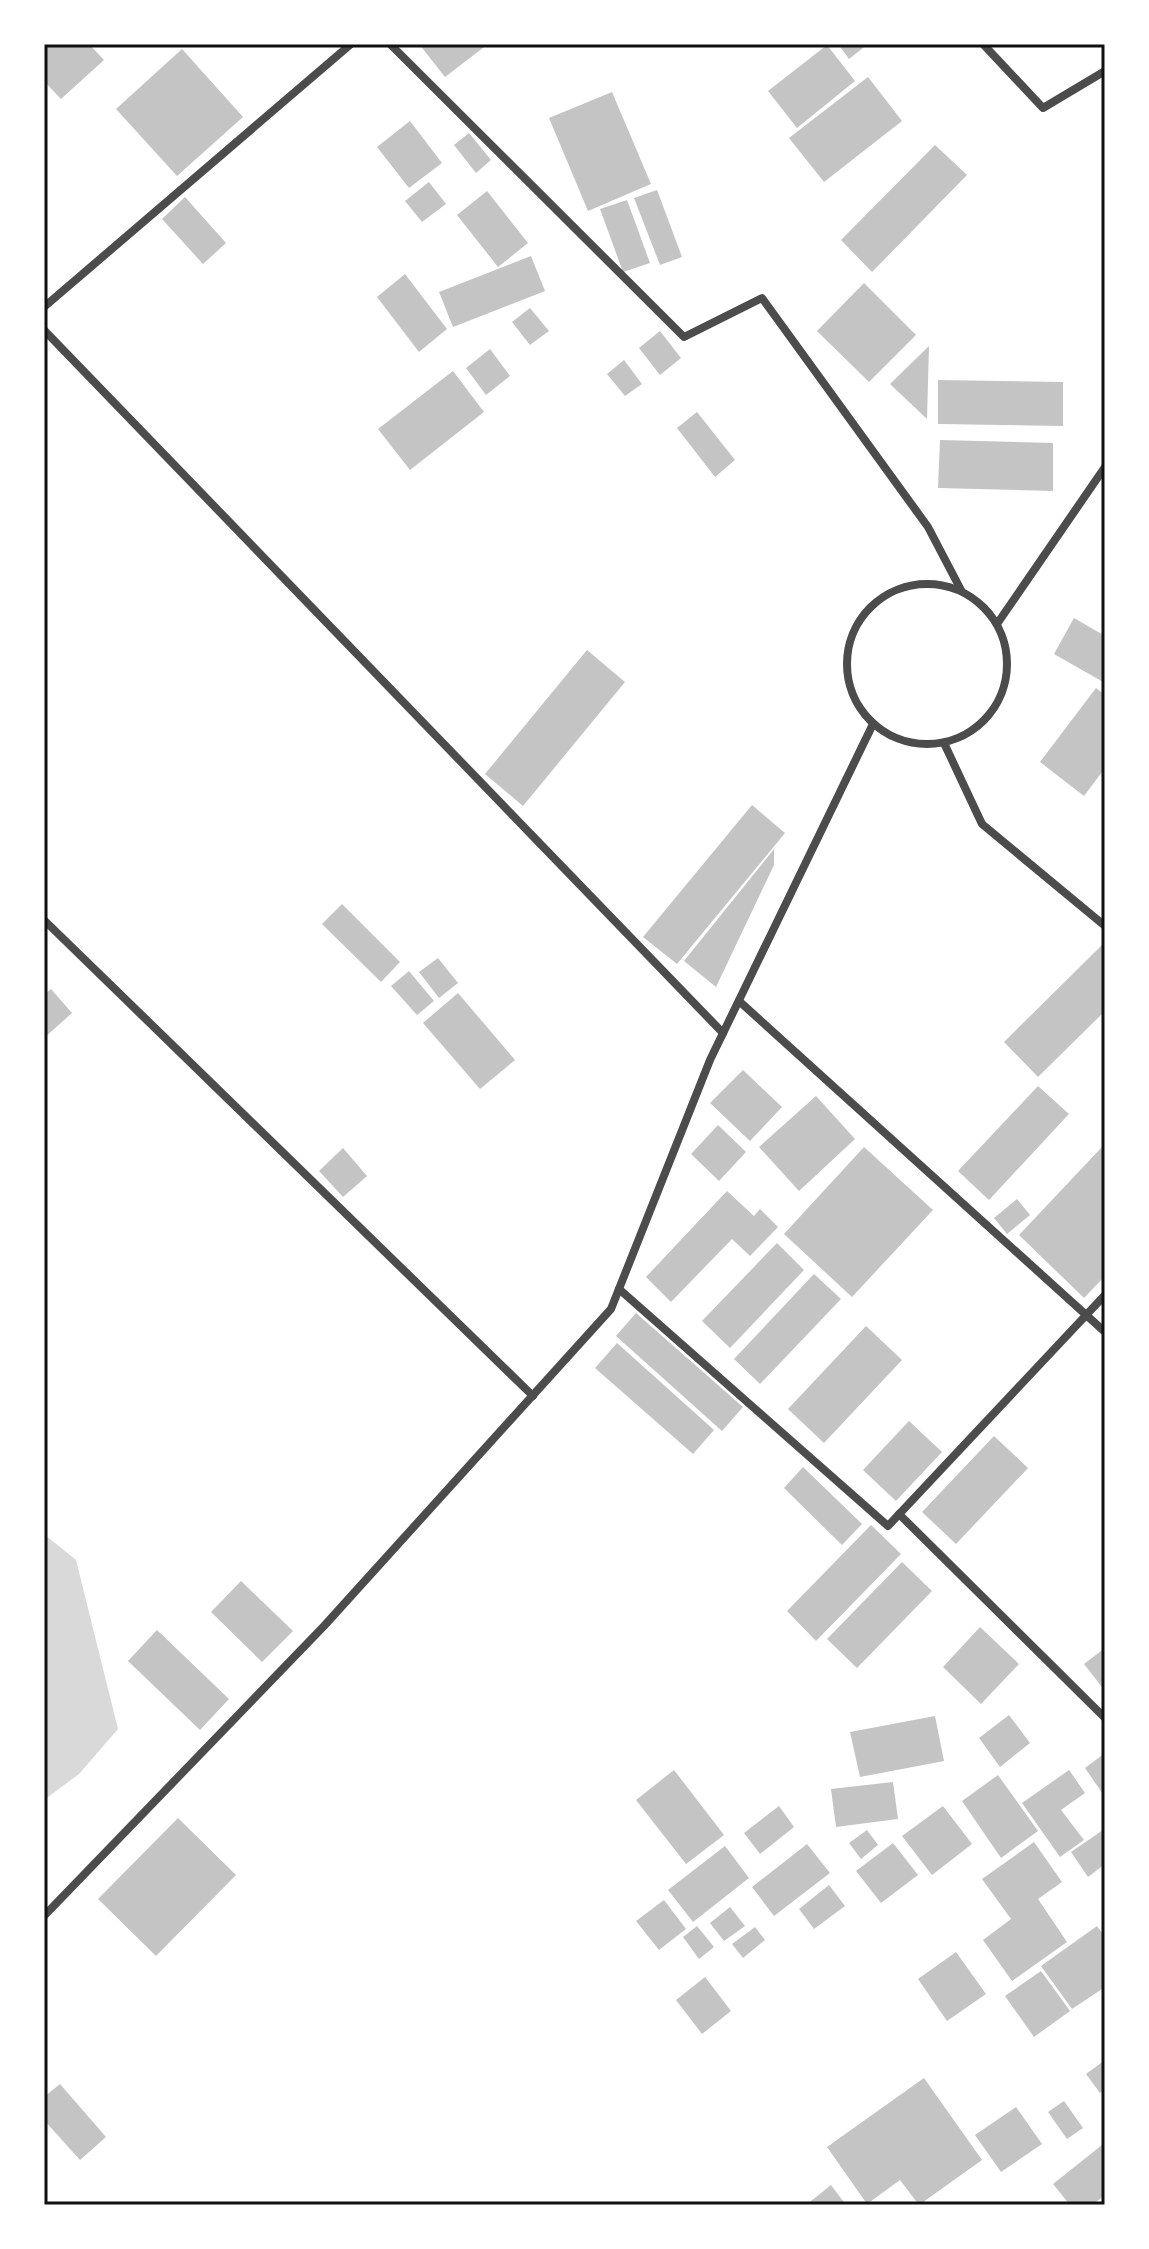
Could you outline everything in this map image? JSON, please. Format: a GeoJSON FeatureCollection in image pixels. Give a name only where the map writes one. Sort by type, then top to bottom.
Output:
{"type":"FeatureCollection","features":[{"type":"Feature","properties":{"kind":"street"},"geometry":{"type":"LineString","coordinates":[[44,307],[351,44]]}},
{"type":"Feature","properties":{"kind":"street"},"geometry":{"type":"LineString","coordinates":[[390,44],[684,337],[762,298],[928,527],[961,590]]}},
{"type":"Feature","properties":{"kind":"street"},"geometry":{"type":"LineString","coordinates":[[983,44],[1043,108],[1105,71]]}},
{"type":"Feature","properties":{"kind":"street"},"geometry":{"type":"LineString","coordinates":[[44,330],[723,1033]]}},
{"type":"Feature","properties":{"kind":"street"},"geometry":{"type":"LineString","coordinates":[[997,624],[1105,467]]}},
{"type":"Feature","properties":{"kind":"street"},"geometry":{"type":"LineString","coordinates":[[936,584],[961,590],[982,605],[997,624],[1006,648],[1008,673],[1001,697],[987,719],[967,735],[944,743],[918,744],[894,738],[873,724],[857,704],[848,680],[847,655],[854,631],[867,609],[887,593],[910,585],[936,584]]}},
{"type":"Feature","properties":{"kind":"street"},"geometry":{"type":"LineString","coordinates":[[44,1916],[324,1626],[611,1309],[723,1033],[873,724]]}},
{"type":"Feature","properties":{"kind":"street"},"geometry":{"type":"LineString","coordinates":[[944,743],[982,824],[1105,926]]}},
{"type":"Feature","properties":{"kind":"street"},"geometry":{"type":"LineString","coordinates":[[44,920],[533,1396]]}},
{"type":"Feature","properties":{"kind":"street"},"geometry":{"type":"LineString","coordinates":[[739,1001],[1105,1332]]}},
{"type":"Feature","properties":{"kind":"street"},"geometry":{"type":"LineString","coordinates":[[619,1289],[888,1526],[1105,1295]]}},
{"type":"Feature","properties":{"kind":"street"},"geometry":{"type":"LineString","coordinates":[[899,1514],[1105,1718]]}},
{"type":"Feature","properties":{"kind":"shaded area"},"geometry":{"type":"Polygon","coordinates":[[[44,1534],[76,1560],[118,1729],[79,1774],[44,1800],[44,1534]]]}},
{"type":"Feature","properties":{"kind":"building"},"geometry":{"type":"Polygon","coordinates":[[[44,44],[89,44],[104,60],[61,99],[44,81],[44,44]]]}},
{"type":"Feature","properties":{"kind":"building"},"geometry":{"type":"Polygon","coordinates":[[[419,44],[488,44],[445,77],[419,44]]]}},
{"type":"Feature","properties":{"kind":"building"},"geometry":{"type":"Polygon","coordinates":[[[838,44],[868,44],[849,59],[838,44]]]}},
{"type":"Feature","properties":{"kind":"building"},"geometry":{"type":"Polygon","coordinates":[[[827,45],[855,81],[797,128],[768,91],[827,45]]]}},
{"type":"Feature","properties":{"kind":"building"},"geometry":{"type":"Polygon","coordinates":[[[182,49],[243,117],[177,176],[116,109],[182,49]]]}},
{"type":"Feature","properties":{"kind":"building"},"geometry":{"type":"Polygon","coordinates":[[[868,77],[902,121],[824,182],[789,138],[868,77]]]}},
{"type":"Feature","properties":{"kind":"building"},"geometry":{"type":"Polygon","coordinates":[[[612,92],[651,184],[588,211],[549,118],[612,92]]]}},
{"type":"Feature","properties":{"kind":"building"},"geometry":{"type":"Polygon","coordinates":[[[410,121],[442,163],[409,188],[377,147],[410,121]]]}},
{"type":"Feature","properties":{"kind":"building"},"geometry":{"type":"Polygon","coordinates":[[[469,133],[491,160],[476,173],[454,145],[469,133]]]}},
{"type":"Feature","properties":{"kind":"building"},"geometry":{"type":"Polygon","coordinates":[[[935,145],[967,175],[872,272],[841,240],[935,145]]]}},
{"type":"Feature","properties":{"kind":"building"},"geometry":{"type":"Polygon","coordinates":[[[429,182],[446,204],[422,222],[405,201],[429,182]]]}},
{"type":"Feature","properties":{"kind":"building"},"geometry":{"type":"Polygon","coordinates":[[[657,190],[682,257],[660,265],[634,198],[657,190]]]}},
{"type":"Feature","properties":{"kind":"building"},"geometry":{"type":"Polygon","coordinates":[[[487,191],[528,243],[498,267],[457,215],[487,191]]]}},
{"type":"Feature","properties":{"kind":"building"},"geometry":{"type":"Polygon","coordinates":[[[185,197],[226,243],[203,264],[162,219],[185,197]]]}},
{"type":"Feature","properties":{"kind":"building"},"geometry":{"type":"Polygon","coordinates":[[[627,200],[650,263],[623,272],[600,209],[627,200]]]}},
{"type":"Feature","properties":{"kind":"building"},"geometry":{"type":"Polygon","coordinates":[[[531,256],[545,291],[453,327],[439,292],[531,256]]]}},
{"type":"Feature","properties":{"kind":"building"},"geometry":{"type":"Polygon","coordinates":[[[405,274],[447,329],[419,352],[377,297],[405,274]]]}},
{"type":"Feature","properties":{"kind":"building"},"geometry":{"type":"Polygon","coordinates":[[[864,283],[916,335],[869,382],[817,331],[864,283]]]}},
{"type":"Feature","properties":{"kind":"building"},"geometry":{"type":"Polygon","coordinates":[[[530,308],[549,331],[530,345],[512,322],[530,308]]]}},
{"type":"Feature","properties":{"kind":"building"},"geometry":{"type":"Polygon","coordinates":[[[660,331],[681,358],[660,375],[639,348],[660,331]]]}},
{"type":"Feature","properties":{"kind":"building"},"geometry":{"type":"Polygon","coordinates":[[[929,346],[927,419],[890,384],[929,346]]]}},
{"type":"Feature","properties":{"kind":"building"},"geometry":{"type":"Polygon","coordinates":[[[490,349],[510,376],[486,395],[466,368],[490,349]]]}},
{"type":"Feature","properties":{"kind":"building"},"geometry":{"type":"Polygon","coordinates":[[[624,360],[642,384],[625,396],[607,374],[624,360]]]}},
{"type":"Feature","properties":{"kind":"building"},"geometry":{"type":"Polygon","coordinates":[[[453,371],[484,412],[410,470],[378,429],[453,371]]]}},
{"type":"Feature","properties":{"kind":"building"},"geometry":{"type":"Polygon","coordinates":[[[938,380],[1063,382],[1063,426],[938,424],[938,380]]]}},
{"type":"Feature","properties":{"kind":"building"},"geometry":{"type":"Polygon","coordinates":[[[697,412],[735,460],[715,477],[677,428],[697,412]]]}},
{"type":"Feature","properties":{"kind":"building"},"geometry":{"type":"Polygon","coordinates":[[[940,440],[1053,443],[1053,491],[938,488],[940,440]]]}},
{"type":"Feature","properties":{"kind":"building"},"geometry":{"type":"Polygon","coordinates":[[[1074,618],[1105,636],[1105,683],[1054,654],[1074,618]]]}},
{"type":"Feature","properties":{"kind":"building"},"geometry":{"type":"Polygon","coordinates":[[[587,650],[625,682],[523,806],[485,774],[587,650]]]}},
{"type":"Feature","properties":{"kind":"building"},"geometry":{"type":"Polygon","coordinates":[[[1096,688],[1105,695],[1105,768],[1084,796],[1040,762],[1096,688]]]}},
{"type":"Feature","properties":{"kind":"building"},"geometry":{"type":"Polygon","coordinates":[[[752,805],[785,833],[677,964],[643,937],[752,805]]]}},
{"type":"Feature","properties":{"kind":"building"},"geometry":{"type":"Polygon","coordinates":[[[774,849],[774,865],[716,987],[684,961],[774,849]]]}},
{"type":"Feature","properties":{"kind":"building"},"geometry":{"type":"Polygon","coordinates":[[[342,904],[400,962],[381,982],[322,924],[342,904]]]}},
{"type":"Feature","properties":{"kind":"building"},"geometry":{"type":"Polygon","coordinates":[[[1105,942],[1105,1011],[1038,1077],[1004,1042],[1105,942]]]}},
{"type":"Feature","properties":{"kind":"building"},"geometry":{"type":"Polygon","coordinates":[[[438,958],[458,983],[439,998],[419,972],[438,958]]]}},
{"type":"Feature","properties":{"kind":"building"},"geometry":{"type":"Polygon","coordinates":[[[409,971],[434,1001],[417,1015],[391,986],[409,971]]]}},
{"type":"Feature","properties":{"kind":"building"},"geometry":{"type":"Polygon","coordinates":[[[51,989],[72,1013],[44,1038],[44,995],[51,989]]]}},
{"type":"Feature","properties":{"kind":"building"},"geometry":{"type":"Polygon","coordinates":[[[458,993],[515,1060],[480,1089],[423,1023],[458,993]]]}},
{"type":"Feature","properties":{"kind":"building"},"geometry":{"type":"Polygon","coordinates":[[[743,1070],[782,1107],[750,1141],[710,1103],[743,1070]]]}},
{"type":"Feature","properties":{"kind":"building"},"geometry":{"type":"Polygon","coordinates":[[[1038,1086],[1069,1114],[989,1200],[958,1171],[1038,1086]]]}},
{"type":"Feature","properties":{"kind":"building"},"geometry":{"type":"Polygon","coordinates":[[[816,1096],[855,1139],[799,1191],[759,1147],[816,1096]]]}},
{"type":"Feature","properties":{"kind":"building"},"geometry":{"type":"Polygon","coordinates":[[[718,1125],[746,1152],[719,1181],[691,1154],[718,1125]]]}},
{"type":"Feature","properties":{"kind":"building"},"geometry":{"type":"Polygon","coordinates":[[[864,1147],[933,1210],[852,1297],[784,1234],[864,1147]]]}},
{"type":"Feature","properties":{"kind":"building"},"geometry":{"type":"Polygon","coordinates":[[[1102,1147],[1105,1276],[1084,1298],[1019,1235],[1102,1147]]]}},
{"type":"Feature","properties":{"kind":"building"},"geometry":{"type":"Polygon","coordinates":[[[343,1148],[367,1176],[343,1197],[319,1171],[343,1148]]]}},
{"type":"Feature","properties":{"kind":"building"},"geometry":{"type":"Polygon","coordinates":[[[727,1191],[754,1216],[760,1209],[778,1227],[750,1256],[732,1239],[671,1302],[646,1277],[727,1191]]]}},
{"type":"Feature","properties":{"kind":"building"},"geometry":{"type":"Polygon","coordinates":[[[1017,1199],[1030,1215],[1007,1234],[994,1218],[1017,1199]]]}},
{"type":"Feature","properties":{"kind":"building"},"geometry":{"type":"Polygon","coordinates":[[[777,1243],[804,1270],[730,1348],[702,1321],[777,1243]]]}},
{"type":"Feature","properties":{"kind":"building"},"geometry":{"type":"Polygon","coordinates":[[[814,1274],[841,1299],[760,1384],[734,1359],[814,1274]]]}},
{"type":"Feature","properties":{"kind":"building"},"geometry":{"type":"Polygon","coordinates":[[[636,1313],[743,1407],[722,1431],[616,1336],[636,1313]]]}},
{"type":"Feature","properties":{"kind":"building"},"geometry":{"type":"Polygon","coordinates":[[[866,1326],[902,1360],[824,1443],[788,1409],[866,1326]]]}},
{"type":"Feature","properties":{"kind":"building"},"geometry":{"type":"Polygon","coordinates":[[[617,1343],[714,1430],[693,1454],[595,1368],[617,1343]]]}},
{"type":"Feature","properties":{"kind":"building"},"geometry":{"type":"Polygon","coordinates":[[[909,1421],[942,1452],[896,1501],[863,1470],[909,1421]]]}},
{"type":"Feature","properties":{"kind":"building"},"geometry":{"type":"Polygon","coordinates":[[[994,1436],[1028,1468],[956,1544],[922,1512],[994,1436]]]}},
{"type":"Feature","properties":{"kind":"building"},"geometry":{"type":"Polygon","coordinates":[[[803,1467],[862,1524],[842,1545],[784,1488],[803,1467]]]}},
{"type":"Feature","properties":{"kind":"building"},"geometry":{"type":"Polygon","coordinates":[[[871,1525],[901,1554],[816,1641],[787,1611],[871,1525]]]}},
{"type":"Feature","properties":{"kind":"building"},"geometry":{"type":"Polygon","coordinates":[[[902,1562],[932,1591],[857,1668],[827,1639],[902,1562]]]}},
{"type":"Feature","properties":{"kind":"building"},"geometry":{"type":"Polygon","coordinates":[[[241,1581],[293,1631],[262,1662],[211,1612],[241,1581]]]}},
{"type":"Feature","properties":{"kind":"building"},"geometry":{"type":"Polygon","coordinates":[[[980,1627],[1019,1664],[981,1704],[943,1667],[980,1627]]]}},
{"type":"Feature","properties":{"kind":"building"},"geometry":{"type":"Polygon","coordinates":[[[157,1630],[229,1699],[200,1730],[128,1661],[157,1630]]]}},
{"type":"Feature","properties":{"kind":"building"},"geometry":{"type":"Polygon","coordinates":[[[1105,1648],[1105,1691],[1084,1664],[1105,1648]]]}},
{"type":"Feature","properties":{"kind":"building"},"geometry":{"type":"Polygon","coordinates":[[[1009,1715],[1030,1743],[1000,1767],[979,1738],[1009,1715]]]}},
{"type":"Feature","properties":{"kind":"building"},"geometry":{"type":"Polygon","coordinates":[[[935,1716],[944,1761],[860,1777],[850,1732],[935,1716]]]}},
{"type":"Feature","properties":{"kind":"building"},"geometry":{"type":"Polygon","coordinates":[[[1105,1753],[1105,1797],[1085,1768],[1105,1753]]]}},
{"type":"Feature","properties":{"kind":"building"},"geometry":{"type":"Polygon","coordinates":[[[674,1770],[724,1835],[686,1864],[636,1800],[674,1770]]]}},
{"type":"Feature","properties":{"kind":"building"},"geometry":{"type":"Polygon","coordinates":[[[1069,1770],[1085,1793],[1061,1810],[1084,1840],[1060,1857],[1022,1803],[1069,1770]]]}},
{"type":"Feature","properties":{"kind":"building"},"geometry":{"type":"Polygon","coordinates":[[[998,1775],[1038,1831],[1001,1858],[962,1801],[998,1775]]]}},
{"type":"Feature","properties":{"kind":"building"},"geometry":{"type":"Polygon","coordinates":[[[893,1782],[898,1819],[836,1827],[831,1789],[893,1782]]]}},
{"type":"Feature","properties":{"kind":"building"},"geometry":{"type":"Polygon","coordinates":[[[779,1806],[794,1827],[760,1854],[744,1833],[779,1806]]]}},
{"type":"Feature","properties":{"kind":"building"},"geometry":{"type":"Polygon","coordinates":[[[943,1806],[972,1844],[932,1875],[902,1836],[943,1806]]]}},
{"type":"Feature","properties":{"kind":"building"},"geometry":{"type":"Polygon","coordinates":[[[178,1818],[236,1875],[156,1956],[98,1899],[178,1818]]]}},
{"type":"Feature","properties":{"kind":"building"},"geometry":{"type":"Polygon","coordinates":[[[867,1830],[878,1845],[861,1859],[849,1843],[867,1830]]]}},
{"type":"Feature","properties":{"kind":"building"},"geometry":{"type":"Polygon","coordinates":[[[1103,1830],[1105,1864],[1088,1877],[1071,1852],[1103,1830]]]}},
{"type":"Feature","properties":{"kind":"building"},"geometry":{"type":"Polygon","coordinates":[[[1034,1842],[1062,1882],[1038,1899],[1067,1942],[1012,1981],[983,1940],[1011,1919],[982,1879],[1034,1842]]]}},
{"type":"Feature","properties":{"kind":"building"},"geometry":{"type":"Polygon","coordinates":[[[893,1843],[918,1875],[881,1903],[856,1871],[893,1843]]]}},
{"type":"Feature","properties":{"kind":"building"},"geometry":{"type":"Polygon","coordinates":[[[807,1844],[830,1873],[774,1916],[752,1887],[807,1844]]]}},
{"type":"Feature","properties":{"kind":"building"},"geometry":{"type":"Polygon","coordinates":[[[725,1846],[749,1878],[693,1922],[668,1890],[725,1846]]]}},
{"type":"Feature","properties":{"kind":"building"},"geometry":{"type":"Polygon","coordinates":[[[829,1885],[845,1906],[814,1929],[799,1909],[829,1885]]]}},
{"type":"Feature","properties":{"kind":"building"},"geometry":{"type":"Polygon","coordinates":[[[664,1900],[686,1929],[659,1950],[636,1921],[664,1900]]]}},
{"type":"Feature","properties":{"kind":"building"},"geometry":{"type":"Polygon","coordinates":[[[730,1907],[745,1926],[724,1941],[710,1923],[730,1907]]]}},
{"type":"Feature","properties":{"kind":"building"},"geometry":{"type":"Polygon","coordinates":[[[697,1926],[714,1947],[699,1959],[683,1937],[697,1926]]]}},
{"type":"Feature","properties":{"kind":"building"},"geometry":{"type":"Polygon","coordinates":[[[1097,1926],[1105,1937],[1105,1987],[1072,2009],[1041,1966],[1097,1926]]]}},
{"type":"Feature","properties":{"kind":"building"},"geometry":{"type":"Polygon","coordinates":[[[755,1927],[765,1940],[743,1958],[732,1944],[755,1927]]]}},
{"type":"Feature","properties":{"kind":"building"},"geometry":{"type":"Polygon","coordinates":[[[956,1952],[986,1994],[947,2021],[918,1979],[956,1952]]]}},
{"type":"Feature","properties":{"kind":"building"},"geometry":{"type":"Polygon","coordinates":[[[1041,1971],[1070,2011],[1034,2037],[1005,1996],[1041,1971]]]}},
{"type":"Feature","properties":{"kind":"building"},"geometry":{"type":"Polygon","coordinates":[[[705,1977],[731,2011],[702,2034],[676,2000],[705,1977]]]}},
{"type":"Feature","properties":{"kind":"building"},"geometry":{"type":"Polygon","coordinates":[[[1105,2060],[1105,2090],[1100,2093],[1086,2074],[1105,2060]]]}},
{"type":"Feature","properties":{"kind":"building"},"geometry":{"type":"Polygon","coordinates":[[[924,2078],[982,2160],[919,2205],[900,2180],[867,2204],[827,2147],[924,2078]]]}},
{"type":"Feature","properties":{"kind":"building"},"geometry":{"type":"Polygon","coordinates":[[[60,2084],[106,2137],[80,2160],[44,2120],[44,2097],[60,2084]]]}},
{"type":"Feature","properties":{"kind":"building"},"geometry":{"type":"Polygon","coordinates":[[[1064,2101],[1083,2128],[1067,2139],[1048,2112],[1064,2101]]]}},
{"type":"Feature","properties":{"kind":"building"},"geometry":{"type":"Polygon","coordinates":[[[1016,2107],[1042,2144],[1001,2172],[975,2135],[1016,2107]]]}},
{"type":"Feature","properties":{"kind":"building"},"geometry":{"type":"Polygon","coordinates":[[[1102,2145],[1105,2149],[1105,2195],[1092,2205],[1070,2205],[1053,2184],[1102,2145]]]}},
{"type":"Feature","properties":{"kind":"building"},"geometry":{"type":"Polygon","coordinates":[[[831,2185],[846,2205],[806,2205],[831,2185]]]}}]}
